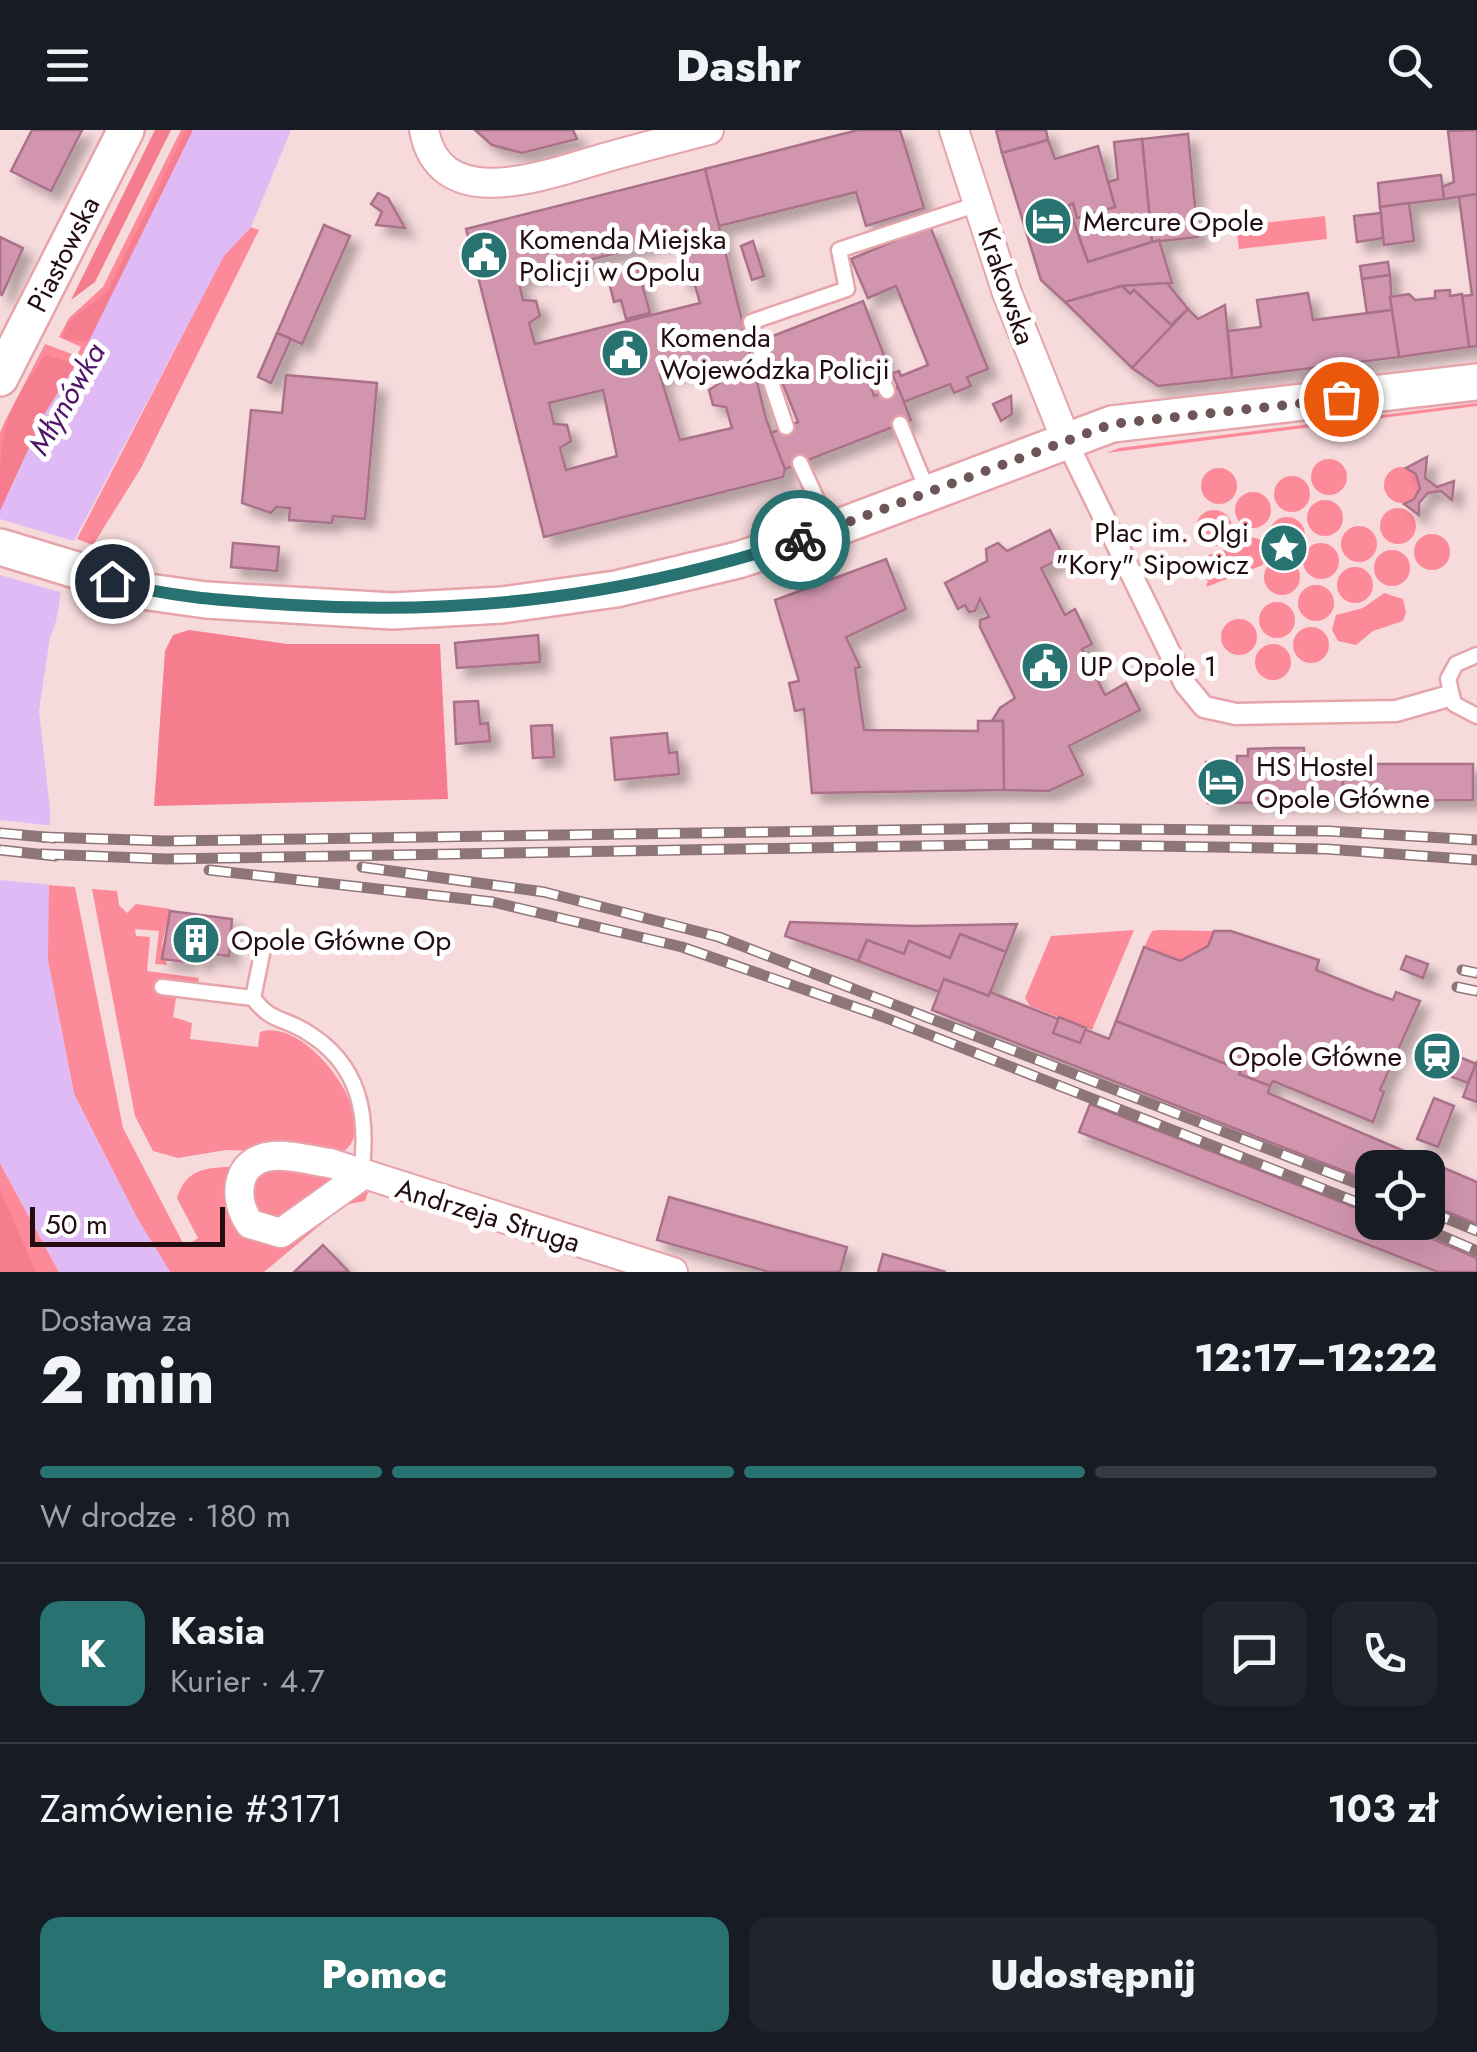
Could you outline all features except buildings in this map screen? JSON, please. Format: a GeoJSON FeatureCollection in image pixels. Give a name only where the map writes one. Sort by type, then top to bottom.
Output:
{"type":"FeatureCollection","features":[{"type":"Feature","properties":{"kind":"street","name":"Piastowska"},"geometry":{"type":"LineString","coordinates":[[0,378],[126,130]]}},
{"type":"Feature","properties":{"kind":"street"},"geometry":{"type":"LineString","coordinates":[[424,130],[438,164],[455,177],[485,184],[526,180],[652,137],[709,130]]}},
{"type":"Feature","properties":{"kind":"street","name":"Krakowska"},"geometry":{"type":"LineString","coordinates":[[954,130],[1007,294],[1066,440]]}},
{"type":"Feature","properties":{"kind":"street"},"geometry":{"type":"LineString","coordinates":[[0,547],[150,592],[392,611],[502,605],[616,589],[738,560],[832,530],[1112,424],[1477,382]]}},
{"type":"Feature","properties":{"kind":"street"},"geometry":{"type":"LineString","coordinates":[[1066,440],[1185,684],[1204,706],[1236,714],[1396,711],[1449,696]]}},
{"type":"Feature","properties":{"kind":"street","name":"Andrzeja Struga"},"geometry":{"type":"LineString","coordinates":[[361,1176],[673,1272]]}},
{"type":"Feature","properties":{"kind":"lane"},"geometry":{"type":"LineString","coordinates":[[786,426],[751,322],[846,289],[840,250],[978,204]]}},
{"type":"Feature","properties":{"kind":"lane"},"geometry":{"type":"LineString","coordinates":[[900,424],[928,492]]}},
{"type":"Feature","properties":{"kind":"lane"},"geometry":{"type":"LineString","coordinates":[[800,463],[832,530]]}},
{"type":"Feature","properties":{"kind":"lane"},"geometry":{"type":"LineString","coordinates":[[1477,655],[1456,664],[1448,678],[1449,696],[1468,715],[1477,716]]}},
{"type":"Feature","properties":{"kind":"lane"},"geometry":{"type":"LineString","coordinates":[[253,998],[264,944]]}},
{"type":"Feature","properties":{"kind":"lane"},"geometry":{"type":"LineString","coordinates":[[162,987],[253,998],[267,1016],[303,1030],[324,1044],[350,1074],[366,1126],[361,1176]]}},
{"type":"Feature","properties":{"kind":"shaded area"},"geometry":{"type":"Polygon","coordinates":[[[155,130],[171,130],[95,282],[71,300],[155,130]]]}},
{"type":"Feature","properties":{"kind":"shaded area"},"geometry":{"type":"Polygon","coordinates":[[[181,130],[193,130],[82,355],[45,413],[0,511],[0,433],[4,423],[45,344],[77,356],[81,347],[59,337],[69,318],[103,287],[181,130]]]}},
{"type":"Feature","properties":{"kind":"shaded area"},"geometry":{"type":"Polygon","coordinates":[[[186,130],[193,130],[184,153],[89,342],[62,338],[68,322],[107,292],[186,130]]]}},
{"type":"Feature","properties":{"kind":"shaded area"},"geometry":{"type":"Polygon","coordinates":[[[1325,216],[1327,239],[1239,249],[1236,226],[1325,216]]]}},
{"type":"Feature","properties":{"kind":"shaded area"},"geometry":{"type":"Polygon","coordinates":[[[251,227],[259,230],[141,468],[93,545],[77,539],[224,255],[251,227]]]}},
{"type":"Feature","properties":{"kind":"shaded area"},"geometry":{"type":"Polygon","coordinates":[[[46,355],[76,364],[45,413],[0,511],[2,445],[11,411],[46,355]]]}},
{"type":"Feature","properties":{"kind":"shaded area"},"geometry":{"type":"Polygon","coordinates":[[[1477,406],[1106,453],[1119,448],[1477,406]]]}},
{"type":"Feature","properties":{"kind":"shaded area"},"geometry":{"type":"Polygon","coordinates":[[[1329,459],[1342,464],[1347,477],[1342,490],[1329,495],[1316,490],[1311,477],[1316,464],[1329,459]]]}},
{"type":"Feature","properties":{"kind":"shaded area"},"geometry":{"type":"Polygon","coordinates":[[[1402,467],[1415,472],[1420,485],[1415,498],[1402,503],[1389,498],[1384,485],[1389,472],[1402,467]]]}},
{"type":"Feature","properties":{"kind":"shaded area"},"geometry":{"type":"Polygon","coordinates":[[[1219,468],[1232,473],[1237,486],[1232,499],[1219,504],[1206,499],[1201,486],[1206,473],[1219,468]]]}},
{"type":"Feature","properties":{"kind":"shaded area"},"geometry":{"type":"Polygon","coordinates":[[[1292,476],[1305,481],[1310,494],[1305,507],[1292,512],[1279,507],[1274,494],[1279,481],[1292,476]]]}},
{"type":"Feature","properties":{"kind":"shaded area"},"geometry":{"type":"Polygon","coordinates":[[[1253,492],[1266,497],[1271,510],[1266,523],[1253,528],[1240,523],[1235,510],[1240,497],[1253,492]]]}},
{"type":"Feature","properties":{"kind":"shaded area"},"geometry":{"type":"Polygon","coordinates":[[[1325,500],[1338,505],[1343,518],[1338,531],[1325,536],[1312,531],[1307,518],[1312,505],[1325,500]]]}},
{"type":"Feature","properties":{"kind":"shaded area"},"geometry":{"type":"Polygon","coordinates":[[[1398,508],[1411,513],[1416,526],[1411,539],[1398,544],[1385,539],[1380,526],[1385,513],[1398,508]]]}},
{"type":"Feature","properties":{"kind":"shaded area"},"geometry":{"type":"Polygon","coordinates":[[[1214,510],[1227,515],[1232,528],[1227,541],[1214,546],[1201,541],[1196,528],[1201,515],[1214,510]]]}},
{"type":"Feature","properties":{"kind":"shaded area"},"geometry":{"type":"Polygon","coordinates":[[[1287,517],[1300,522],[1305,535],[1300,548],[1287,553],[1274,548],[1269,535],[1274,522],[1287,517]]]}},
{"type":"Feature","properties":{"kind":"shaded area"},"geometry":{"type":"Polygon","coordinates":[[[1359,526],[1372,531],[1377,544],[1372,557],[1359,562],[1346,557],[1341,544],[1346,531],[1359,526]]]}},
{"type":"Feature","properties":{"kind":"shaded area"},"geometry":{"type":"Polygon","coordinates":[[[1432,534],[1445,539],[1450,552],[1445,565],[1432,570],[1419,565],[1414,552],[1419,539],[1432,534]]]}},
{"type":"Feature","properties":{"kind":"shaded area"},"geometry":{"type":"Polygon","coordinates":[[[1246,536],[1265,545],[1263,565],[1206,587],[1208,581],[1193,563],[1195,559],[1225,550],[1246,536]]]}},
{"type":"Feature","properties":{"kind":"shaded area"},"geometry":{"type":"Polygon","coordinates":[[[1321,543],[1334,548],[1339,561],[1334,574],[1321,579],[1308,574],[1303,561],[1308,548],[1321,543]]]}},
{"type":"Feature","properties":{"kind":"shaded area"},"geometry":{"type":"Polygon","coordinates":[[[1392,550],[1405,555],[1410,568],[1405,581],[1392,586],[1379,581],[1374,568],[1379,555],[1392,550]]]}},
{"type":"Feature","properties":{"kind":"shaded area"},"geometry":{"type":"Polygon","coordinates":[[[1282,559],[1295,564],[1300,577],[1295,590],[1282,595],[1269,590],[1264,577],[1269,564],[1282,559]]]}},
{"type":"Feature","properties":{"kind":"shaded area"},"geometry":{"type":"Polygon","coordinates":[[[1355,567],[1368,572],[1373,585],[1368,598],[1355,603],[1342,598],[1337,585],[1342,572],[1355,567]]]}},
{"type":"Feature","properties":{"kind":"shaded area"},"geometry":{"type":"Polygon","coordinates":[[[1316,585],[1329,590],[1334,603],[1329,616],[1316,621],[1303,616],[1298,603],[1303,590],[1316,585]]]}},
{"type":"Feature","properties":{"kind":"shaded area"},"geometry":{"type":"Polygon","coordinates":[[[1384,593],[1403,599],[1403,621],[1373,631],[1356,645],[1338,641],[1332,630],[1336,615],[1363,608],[1384,593]]]}},
{"type":"Feature","properties":{"kind":"shaded area"},"geometry":{"type":"Polygon","coordinates":[[[1277,602],[1290,607],[1295,620],[1290,633],[1277,638],[1264,633],[1259,620],[1264,607],[1277,602]]]}},
{"type":"Feature","properties":{"kind":"shaded area"},"geometry":{"type":"Polygon","coordinates":[[[1239,619],[1252,624],[1257,637],[1252,650],[1239,655],[1226,650],[1221,637],[1226,624],[1239,619]]]}},
{"type":"Feature","properties":{"kind":"shaded area"},"geometry":{"type":"Polygon","coordinates":[[[1311,627],[1324,632],[1329,645],[1324,658],[1311,663],[1298,658],[1293,645],[1298,632],[1311,627]]]}},
{"type":"Feature","properties":{"kind":"shaded area"},"geometry":{"type":"Polygon","coordinates":[[[189,630],[287,644],[440,644],[448,799],[154,806],[165,651],[173,635],[189,630]]]}},
{"type":"Feature","properties":{"kind":"shaded area"},"geometry":{"type":"Polygon","coordinates":[[[1273,644],[1286,649],[1291,662],[1286,675],[1273,680],[1260,675],[1255,662],[1260,649],[1273,644]]]}},
{"type":"Feature","properties":{"kind":"shaded area"},"geometry":{"type":"Polygon","coordinates":[[[48,885],[75,887],[123,1128],[185,1247],[198,1238],[177,1198],[186,1180],[199,1171],[236,1167],[252,1236],[363,1191],[368,1192],[365,1201],[344,1205],[264,1272],[170,1272],[137,1218],[74,1094],[48,961],[48,885]]]}},
{"type":"Feature","properties":{"kind":"shaded area"},"geometry":{"type":"Polygon","coordinates":[[[92,889],[117,891],[119,905],[127,913],[136,904],[170,909],[162,944],[167,965],[155,964],[159,931],[135,929],[136,936],[150,937],[147,971],[199,978],[198,983],[160,978],[158,995],[176,998],[173,1017],[192,1023],[190,1039],[258,1047],[260,1032],[279,1031],[300,1040],[319,1056],[349,1099],[355,1121],[353,1140],[341,1153],[226,1150],[178,1158],[153,1151],[135,1116],[92,889]]]}},
{"type":"Feature","properties":{"kind":"shaded area"},"geometry":{"type":"Polygon","coordinates":[[[1134,930],[1092,1030],[1030,1006],[1025,998],[1051,936],[1134,930]]]}},
{"type":"Feature","properties":{"kind":"shaded area"},"geometry":{"type":"Polygon","coordinates":[[[1152,931],[1214,931],[1208,946],[1180,961],[1144,947],[1152,931]]]}},
{"type":"Feature","properties":{"kind":"shaded area"},"geometry":{"type":"Polygon","coordinates":[[[0,1163],[59,1272],[0,1272],[0,1163]]]}},
{"type":"Feature","properties":{"kind":"shaded area"},"geometry":{"type":"Polygon","coordinates":[[[268,1165],[334,1178],[334,1182],[291,1219],[257,1218],[250,1176],[268,1165]]]}},
{"type":"Feature","properties":{"kind":"shaded area"},"geometry":{"type":"Polygon","coordinates":[[[0,1190],[33,1265],[37,1272],[0,1272],[0,1190]]]}},
{"type":"Feature","properties":{"kind":"water","name":"Młynówka"},"geometry":{"type":"Polygon","coordinates":[[[193,130],[291,130],[251,227],[224,256],[68,552],[39,711],[50,810],[48,961],[74,1094],[137,1218],[170,1272],[59,1272],[0,1163],[0,511],[45,413],[82,355],[193,130]]]}},
{"type":"Feature","properties":{"kind":"pier"},"geometry":{"type":"Polygon","coordinates":[[[0,519],[80,543],[72,554],[63,593],[0,575],[0,519]]]}},
{"type":"Feature","properties":{"kind":"pier"},"geometry":{"type":"Polygon","coordinates":[[[0,820],[55,826],[53,885],[0,880],[0,820]]]}},
{"type":"Feature","properties":{"kind":"railway"},"geometry":{"type":"LineString","coordinates":[[42,837],[166,841],[1025,828],[1329,831],[1477,840]]}},
{"type":"Feature","properties":{"kind":"railway"},"geometry":{"type":"LineString","coordinates":[[0,833],[54,838]]}},
{"type":"Feature","properties":{"kind":"railway"},"geometry":{"type":"LineString","coordinates":[[42,854],[166,859],[1028,844],[1327,849],[1477,860]]}},
{"type":"Feature","properties":{"kind":"railway"},"geometry":{"type":"LineString","coordinates":[[0,850],[55,856]]}},
{"type":"Feature","properties":{"kind":"railway"},"geometry":{"type":"LineString","coordinates":[[362,867],[544,892],[719,937],[1355,1182]]}},
{"type":"Feature","properties":{"kind":"railway"},"geometry":{"type":"LineString","coordinates":[[209,870],[493,902],[682,947],[881,1016],[1355,1201]]}},
{"type":"Feature","properties":{"kind":"railway"},"geometry":{"type":"LineString","coordinates":[[1462,970],[1477,973]]}},
{"type":"Feature","properties":{"kind":"railway"},"geometry":{"type":"LineString","coordinates":[[1457,987],[1477,991]]}},
{"type":"Feature","properties":{"kind":"railway"},"geometry":{"type":"LineString","coordinates":[[1445,1218],[1477,1231]]}},
{"type":"Feature","properties":{"kind":"railway"},"geometry":{"type":"LineString","coordinates":[[1445,1237],[1477,1251]]}},
{"type":"Feature","properties":{"kind":"way so far"},"geometry":{"type":"LineString","coordinates":[[800,540],[1112,424],[1341,399]]}},
{"type":"Feature","properties":{"kind":"place","name":"Mercure Opole"},"geometry":{"type":"Point","coordinates":[1048,221]}},
{"type":"Feature","properties":{"kind":"place","name":"Komenda Miejska Policji w Opolu"},"geometry":{"type":"Point","coordinates":[484,255]}},
{"type":"Feature","properties":{"kind":"place","name":"Komenda Wojewódzka Policji"},"geometry":{"type":"Point","coordinates":[625,353]}},
{"type":"Feature","properties":{"kind":"place","name":"Plac im. Olgi \"Kory\" Sipowicz"},"geometry":{"type":"Point","coordinates":[1284,548]}},
{"type":"Feature","properties":{"kind":"place","name":"UP Opole 1"},"geometry":{"type":"Point","coordinates":[1045,666]}},
{"type":"Feature","properties":{"kind":"place","name":"HS Hostel Opole Główne"},"geometry":{"type":"Point","coordinates":[1221,782]}},
{"type":"Feature","properties":{"kind":"place","name":"Opole Główne Op"},"geometry":{"type":"Point","coordinates":[196,940]}},
{"type":"Feature","properties":{"kind":"place","name":"Opole Główne"},"geometry":{"type":"Point","coordinates":[1437,1056]}},
{"type":"Feature","properties":{"kind":"route"},"geometry":{"type":"LineString","coordinates":[[112,581],[157,594],[206,600],[392,611],[502,605],[616,589],[738,560],[800,540]]}}]}
